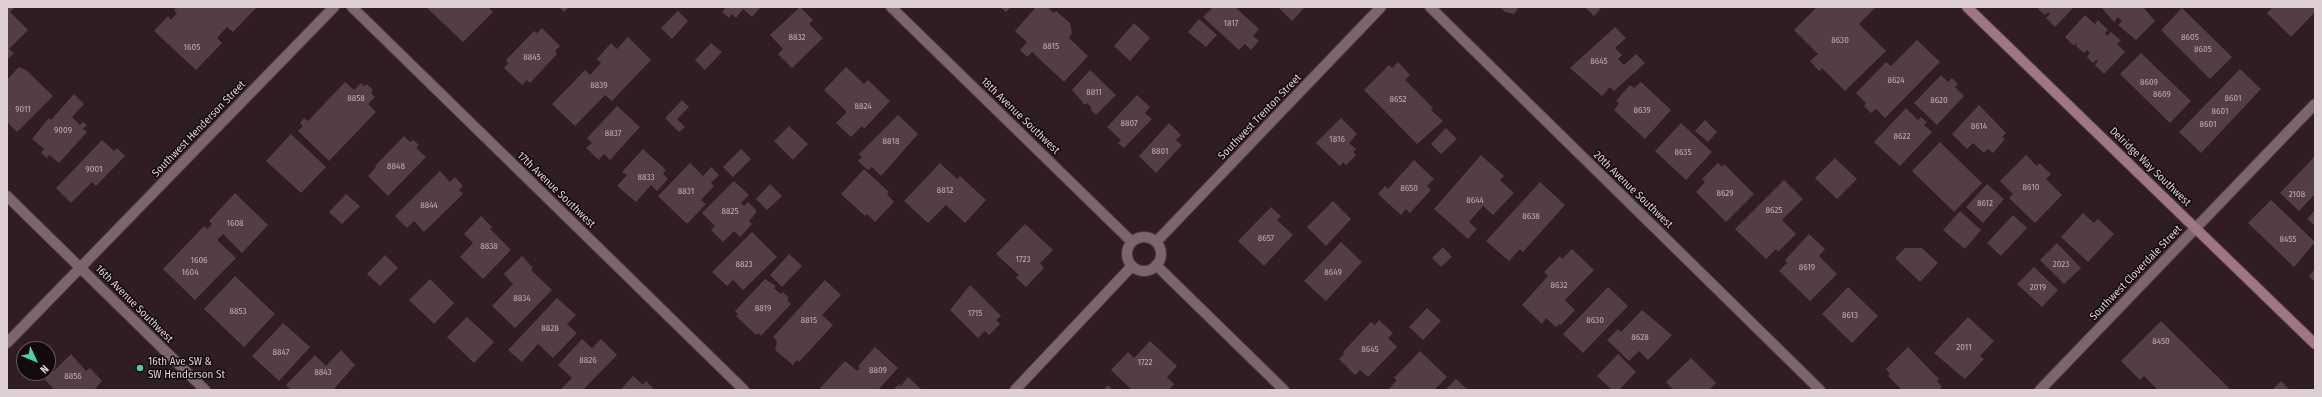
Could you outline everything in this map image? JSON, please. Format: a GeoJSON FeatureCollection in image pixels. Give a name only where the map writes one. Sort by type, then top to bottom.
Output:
{"type":"FeatureCollection","features":[{"type":"Feature","properties":{"kind":"main road","name":"Delridge Way Southwest"},"geometry":{"type":"LineString","coordinates":[[1967,7],[2315,344]]}},
{"type":"Feature","properties":{"kind":"street","name":"Southwest Henderson Street"},"geometry":{"type":"LineString","coordinates":[[7,343],[334,7]]}},
{"type":"Feature","properties":{"kind":"street","name":"17th Avenue Southwest"},"geometry":{"type":"LineString","coordinates":[[352,7],[744,390]]}},
{"type":"Feature","properties":{"kind":"street","name":"18th Avenue Southwest"},"geometry":{"type":"LineString","coordinates":[[891,7],[1132,242]]}},
{"type":"Feature","properties":{"kind":"street","name":"Southwest Trenton Street"},"geometry":{"type":"LineString","coordinates":[[1156,242],[1381,7]]}},
{"type":"Feature","properties":{"kind":"street","name":"20th Avenue Southwest"},"geometry":{"type":"LineString","coordinates":[[1430,7],[1820,390]]}},
{"type":"Feature","properties":{"kind":"street","name":"Southwest Cloverdale Street"},"geometry":{"type":"LineString","coordinates":[[2040,390],[2315,104]]}},
{"type":"Feature","properties":{"kind":"street","name":"16th Avenue Southwest"},"geometry":{"type":"LineString","coordinates":[[7,196],[205,390]]}},
{"type":"Feature","properties":{"kind":"street"},"geometry":{"type":"LineString","coordinates":[[1144,237],[1156,242],[1160,255],[1156,265],[1146,270],[1132,266],[1127,254],[1132,242],[1144,237]]}},
{"type":"Feature","properties":{"kind":"street"},"geometry":{"type":"LineString","coordinates":[[1156,265],[1284,390]]}},
{"type":"Feature","properties":{"kind":"street"},"geometry":{"type":"LineString","coordinates":[[1015,390],[1132,266]]}},
{"type":"Feature","properties":{"kind":"building"},"geometry":{"type":"Polygon","coordinates":[[[7,7],[15,7],[10,12],[28,30],[9,49],[14,53],[7,60],[7,7]]]}},
{"type":"Feature","properties":{"kind":"building"},"geometry":{"type":"Polygon","coordinates":[[[177,7],[257,7],[233,32],[227,27],[217,38],[222,43],[196,70],[154,31],[168,16],[171,20],[177,13],[174,10],[177,7]]]}},
{"type":"Feature","properties":{"kind":"building"},"geometry":{"type":"Polygon","coordinates":[[[426,7],[488,7],[493,12],[463,42],[426,7]]]}},
{"type":"Feature","properties":{"kind":"building"},"geometry":{"type":"Polygon","coordinates":[[[559,7],[569,7],[564,12],[559,7]]]}},
{"type":"Feature","properties":{"kind":"building"},"geometry":{"type":"Polygon","coordinates":[[[724,7],[761,7],[752,17],[743,9],[736,18],[732,14],[729,18],[722,12],[725,9],[724,7]]]}},
{"type":"Feature","properties":{"kind":"building"},"geometry":{"type":"Polygon","coordinates":[[[800,7],[813,20],[809,24],[823,38],[792,68],[778,54],[783,49],[770,35],[800,7]]]}},
{"type":"Feature","properties":{"kind":"building"},"geometry":{"type":"Polygon","coordinates":[[[1000,7],[1011,7],[1006,12],[1000,7]]]}},
{"type":"Feature","properties":{"kind":"building"},"geometry":{"type":"Polygon","coordinates":[[[1036,7],[1047,7],[1054,13],[1056,11],[1070,23],[1072,33],[1069,38],[1088,56],[1064,82],[1032,52],[1027,57],[1020,50],[1027,42],[1015,31],[1036,7]]]}},
{"type":"Feature","properties":{"kind":"building"},"geometry":{"type":"Polygon","coordinates":[[[1213,7],[1235,7],[1259,29],[1253,36],[1259,41],[1251,50],[1245,44],[1239,50],[1203,17],[1213,7]]]}},
{"type":"Feature","properties":{"kind":"building"},"geometry":{"type":"Polygon","coordinates":[[[1278,7],[1305,7],[1292,21],[1278,7]]]}},
{"type":"Feature","properties":{"kind":"building"},"geometry":{"type":"Polygon","coordinates":[[[1500,7],[1522,8],[1518,8],[1514,14],[1505,12],[1500,7]]]}},
{"type":"Feature","properties":{"kind":"building"},"geometry":{"type":"Polygon","coordinates":[[[1585,7],[1602,7],[1594,16],[1585,7]]]}},
{"type":"Feature","properties":{"kind":"building"},"geometry":{"type":"Polygon","coordinates":[[[1817,7],[1876,7],[1859,24],[1886,51],[1845,91],[1822,68],[1819,71],[1810,61],[1818,54],[1794,30],[1817,7]]]}},
{"type":"Feature","properties":{"kind":"building"},"geometry":{"type":"Polygon","coordinates":[[[2040,7],[2074,7],[2055,27],[2046,18],[2050,14],[2048,12],[2045,15],[2038,9],[2040,7]]]}},
{"type":"Feature","properties":{"kind":"building"},"geometry":{"type":"Polygon","coordinates":[[[2101,7],[2143,7],[2155,21],[2136,40],[2118,25],[2122,21],[2118,17],[2114,22],[2101,7]]]}},
{"type":"Feature","properties":{"kind":"building"},"geometry":{"type":"Polygon","coordinates":[[[2273,7],[2315,7],[2315,12],[2291,37],[2267,13],[2273,7]]]}},
{"type":"Feature","properties":{"kind":"building"},"geometry":{"type":"Polygon","coordinates":[[[2182,8],[2232,57],[2210,79],[2161,30],[2182,8]]]}},
{"type":"Feature","properties":{"kind":"building"},"geometry":{"type":"Polygon","coordinates":[[[678,11],[688,21],[672,39],[661,28],[678,11]]]}},
{"type":"Feature","properties":{"kind":"building"},"geometry":{"type":"Polygon","coordinates":[[[2085,15],[2095,24],[2098,20],[2108,30],[2105,33],[2107,36],[2111,32],[2121,41],[2117,44],[2125,52],[2104,74],[2095,65],[2098,61],[2096,60],[2093,63],[2087,57],[2090,53],[2087,50],[2084,53],[2076,46],[2077,42],[2074,46],[2065,37],[2085,15]]]}},
{"type":"Feature","properties":{"kind":"building"},"geometry":{"type":"Polygon","coordinates":[[[1199,19],[1217,35],[1206,47],[1188,32],[1199,19]]]}},
{"type":"Feature","properties":{"kind":"building"},"geometry":{"type":"Polygon","coordinates":[[[1134,23],[1150,38],[1130,61],[1114,46],[1134,23]]]}},
{"type":"Feature","properties":{"kind":"building"},"geometry":{"type":"Polygon","coordinates":[[[1615,27],[1626,38],[1615,48],[1622,55],[1618,59],[1624,65],[1636,54],[1645,63],[1614,91],[1610,87],[1602,96],[1570,68],[1615,27]]]}},
{"type":"Feature","properties":{"kind":"building"},"geometry":{"type":"Polygon","coordinates":[[[542,28],[560,46],[555,51],[557,54],[530,83],[527,80],[522,85],[504,68],[508,63],[506,60],[534,31],[537,33],[542,28]]]}},
{"type":"Feature","properties":{"kind":"building"},"geometry":{"type":"Polygon","coordinates":[[[628,37],[651,60],[612,101],[605,95],[575,126],[552,104],[585,70],[590,75],[601,63],[597,59],[611,43],[617,49],[628,37]]]}},
{"type":"Feature","properties":{"kind":"building"},"geometry":{"type":"Polygon","coordinates":[[[1917,40],[1940,62],[1885,118],[1876,109],[1871,113],[1864,106],[1866,103],[1856,93],[1886,62],[1891,66],[1917,40]]]}},
{"type":"Feature","properties":{"kind":"building"},"geometry":{"type":"Polygon","coordinates":[[[711,43],[722,52],[705,70],[695,60],[711,43]]]}},
{"type":"Feature","properties":{"kind":"building"},"geometry":{"type":"Polygon","coordinates":[[[2141,53],[2191,101],[2170,123],[2120,74],[2141,53]]]}},
{"type":"Feature","properties":{"kind":"building"},"geometry":{"type":"Polygon","coordinates":[[[1398,62],[1410,75],[1405,80],[1433,108],[1431,110],[1443,121],[1417,144],[1364,90],[1389,65],[1392,68],[1398,62]]]}},
{"type":"Feature","properties":{"kind":"building"},"geometry":{"type":"Polygon","coordinates":[[[19,67],[26,70],[53,96],[17,132],[7,122],[7,80],[19,67]]]}},
{"type":"Feature","properties":{"kind":"building"},"geometry":{"type":"Polygon","coordinates":[[[846,67],[864,84],[868,80],[890,101],[864,129],[862,126],[851,137],[836,123],[847,112],[824,90],[846,67]]]}},
{"type":"Feature","properties":{"kind":"building"},"geometry":{"type":"Polygon","coordinates":[[[2240,69],[2261,89],[2201,153],[2179,132],[2240,69]]]}},
{"type":"Feature","properties":{"kind":"building"},"geometry":{"type":"Polygon","coordinates":[[[1090,70],[1116,95],[1096,115],[1090,109],[1092,108],[1087,103],[1085,105],[1072,90],[1090,70]]]}},
{"type":"Feature","properties":{"kind":"building"},"geometry":{"type":"Polygon","coordinates":[[[1941,75],[1948,82],[1952,78],[1958,84],[1955,87],[1964,96],[1937,125],[1914,103],[1941,75]]]}},
{"type":"Feature","properties":{"kind":"building"},"geometry":{"type":"Polygon","coordinates":[[[345,82],[354,90],[361,83],[364,86],[367,84],[373,90],[371,93],[375,97],[368,104],[376,112],[329,161],[298,131],[303,126],[300,123],[304,118],[308,121],[345,82]]]}},
{"type":"Feature","properties":{"kind":"building"},"geometry":{"type":"Polygon","coordinates":[[[1641,82],[1671,110],[1645,139],[1614,110],[1619,103],[1616,101],[1630,85],[1634,88],[1641,82]]]}},
{"type":"Feature","properties":{"kind":"building"},"geometry":{"type":"Polygon","coordinates":[[[74,94],[84,104],[72,117],[80,125],[83,122],[87,125],[83,129],[87,132],[59,163],[49,155],[47,158],[41,153],[44,149],[32,139],[49,118],[51,120],[74,94]]]}},
{"type":"Feature","properties":{"kind":"building"},"geometry":{"type":"Polygon","coordinates":[[[1137,95],[1150,107],[1145,113],[1152,119],[1124,148],[1118,143],[1121,140],[1107,127],[1137,95]]]}},
{"type":"Feature","properties":{"kind":"building"},"geometry":{"type":"Polygon","coordinates":[[[682,100],[689,107],[677,119],[685,127],[679,132],[665,118],[682,100]]]}},
{"type":"Feature","properties":{"kind":"building"},"geometry":{"type":"Polygon","coordinates":[[[1979,105],[2006,133],[2002,137],[2005,139],[1993,153],[1988,149],[1984,153],[1973,143],[1967,149],[1952,134],[1979,105]]]}},
{"type":"Feature","properties":{"kind":"building"},"geometry":{"type":"Polygon","coordinates":[[[617,106],[640,127],[610,160],[604,154],[599,160],[586,148],[592,143],[587,138],[617,106]]]}},
{"type":"Feature","properties":{"kind":"building"},"geometry":{"type":"Polygon","coordinates":[[[1906,108],[1918,120],[1921,117],[1927,122],[1924,125],[1932,132],[1900,166],[1874,142],[1906,108]]]}},
{"type":"Feature","properties":{"kind":"building"},"geometry":{"type":"Polygon","coordinates":[[[898,115],[918,134],[881,176],[872,167],[868,170],[858,161],[862,157],[859,154],[898,115]]]}},
{"type":"Feature","properties":{"kind":"building"},"geometry":{"type":"Polygon","coordinates":[[[1341,118],[1357,134],[1349,143],[1356,149],[1353,152],[1356,155],[1346,165],[1343,162],[1340,166],[1316,143],[1341,118]]]}},
{"type":"Feature","properties":{"kind":"building"},"geometry":{"type":"Polygon","coordinates":[[[1705,120],[1717,132],[1708,142],[1695,131],[1705,120]]]}},
{"type":"Feature","properties":{"kind":"building"},"geometry":{"type":"Polygon","coordinates":[[[1169,123],[1181,135],[1176,140],[1182,145],[1156,173],[1139,156],[1169,123]]]}},
{"type":"Feature","properties":{"kind":"building"},"geometry":{"type":"Polygon","coordinates":[[[1681,123],[1712,152],[1686,180],[1655,151],[1681,123]]]}},
{"type":"Feature","properties":{"kind":"building"},"geometry":{"type":"Polygon","coordinates":[[[789,126],[808,144],[793,160],[774,141],[789,126]]]}},
{"type":"Feature","properties":{"kind":"building"},"geometry":{"type":"Polygon","coordinates":[[[1446,128],[1457,139],[1441,154],[1431,144],[1446,128]]]}},
{"type":"Feature","properties":{"kind":"building"},"geometry":{"type":"Polygon","coordinates":[[[291,134],[326,167],[301,193],[266,161],[291,134]]]}},
{"type":"Feature","properties":{"kind":"building"},"geometry":{"type":"Polygon","coordinates":[[[404,136],[410,142],[413,140],[419,145],[416,148],[426,157],[388,196],[368,176],[376,167],[375,166],[404,136]]]}},
{"type":"Feature","properties":{"kind":"building"},"geometry":{"type":"Polygon","coordinates":[[[102,140],[114,151],[117,148],[125,156],[96,186],[92,182],[71,203],[56,188],[102,140]]]}},
{"type":"Feature","properties":{"kind":"building"},"geometry":{"type":"Polygon","coordinates":[[[1940,142],[1982,183],[1954,212],[1912,171],[1940,142]]]}},
{"type":"Feature","properties":{"kind":"building"},"geometry":{"type":"Polygon","coordinates":[[[643,149],[666,170],[663,174],[668,179],[657,191],[651,185],[636,202],[617,186],[627,175],[622,172],[643,149]]]}},
{"type":"Feature","properties":{"kind":"building"},"geometry":{"type":"Polygon","coordinates":[[[741,149],[751,159],[733,177],[723,167],[741,149]]]}},
{"type":"Feature","properties":{"kind":"building"},"geometry":{"type":"Polygon","coordinates":[[[1481,155],[1504,176],[1500,180],[1514,193],[1493,215],[1483,206],[1469,222],[1477,229],[1468,239],[1434,209],[1481,155]]]}},
{"type":"Feature","properties":{"kind":"building"},"geometry":{"type":"Polygon","coordinates":[[[2026,155],[2037,166],[2039,163],[2051,174],[2046,179],[2062,195],[2035,223],[2009,198],[2013,194],[2000,181],[2026,155]]]}},
{"type":"Feature","properties":{"kind":"building"},"geometry":{"type":"Polygon","coordinates":[[[2315,156],[2315,194],[2299,211],[2280,193],[2315,156]]]}},
{"type":"Feature","properties":{"kind":"building"},"geometry":{"type":"Polygon","coordinates":[[[1835,158],[1857,179],[1837,199],[1815,178],[1835,158]]]}},
{"type":"Feature","properties":{"kind":"building"},"geometry":{"type":"Polygon","coordinates":[[[1414,160],[1434,179],[1427,186],[1431,190],[1410,213],[1406,209],[1401,215],[1378,194],[1385,186],[1388,189],[1414,160]]]}},
{"type":"Feature","properties":{"kind":"building"},"geometry":{"type":"Polygon","coordinates":[[[690,163],[703,176],[711,167],[719,175],[711,183],[714,186],[701,200],[706,204],[687,224],[658,196],[690,163]]]}},
{"type":"Feature","properties":{"kind":"building"},"geometry":{"type":"Polygon","coordinates":[[[940,163],[957,179],[960,176],[986,200],[965,223],[946,205],[928,223],[904,201],[940,163]]]}},
{"type":"Feature","properties":{"kind":"building"},"geometry":{"type":"Polygon","coordinates":[[[1718,163],[1722,167],[1724,164],[1754,194],[1726,222],[1696,192],[1705,182],[1702,179],[1718,163]]]}},
{"type":"Feature","properties":{"kind":"building"},"geometry":{"type":"Polygon","coordinates":[[[864,169],[889,192],[887,194],[894,202],[875,222],[867,214],[865,216],[841,194],[864,169]]]}},
{"type":"Feature","properties":{"kind":"building"},"geometry":{"type":"Polygon","coordinates":[[[440,171],[450,182],[455,177],[463,186],[459,190],[463,194],[424,232],[414,221],[407,228],[395,216],[440,171]]]}},
{"type":"Feature","properties":{"kind":"building"},"geometry":{"type":"Polygon","coordinates":[[[1784,180],[1803,199],[1782,220],[1796,234],[1778,252],[1776,249],[1766,259],[1735,229],[1784,180]]]}},
{"type":"Feature","properties":{"kind":"building"},"geometry":{"type":"Polygon","coordinates":[[[734,181],[749,195],[741,203],[744,206],[748,202],[756,210],[756,213],[749,221],[752,224],[740,237],[734,231],[723,242],[711,230],[715,226],[702,213],[734,181]]]}},
{"type":"Feature","properties":{"kind":"building"},"geometry":{"type":"Polygon","coordinates":[[[1540,182],[1565,205],[1523,252],[1520,249],[1509,261],[1486,241],[1540,182]]]}},
{"type":"Feature","properties":{"kind":"building"},"geometry":{"type":"Polygon","coordinates":[[[770,184],[782,196],[767,210],[756,199],[770,184]]]}},
{"type":"Feature","properties":{"kind":"building"},"geometry":{"type":"Polygon","coordinates":[[[1987,184],[2004,199],[1983,223],[1966,207],[1987,184]]]}},
{"type":"Feature","properties":{"kind":"building"},"geometry":{"type":"Polygon","coordinates":[[[235,193],[268,225],[242,253],[223,234],[217,240],[236,258],[195,300],[163,269],[204,226],[207,229],[212,224],[209,221],[235,193]]]}},
{"type":"Feature","properties":{"kind":"building"},"geometry":{"type":"Polygon","coordinates":[[[346,194],[360,206],[342,224],[329,212],[346,194]]]}},
{"type":"Feature","properties":{"kind":"building"},"geometry":{"type":"Polygon","coordinates":[[[2271,200],[2315,242],[2294,267],[2248,223],[2271,200]]]}},
{"type":"Feature","properties":{"kind":"building"},"geometry":{"type":"Polygon","coordinates":[[[1333,201],[1351,219],[1326,246],[1307,227],[1333,201]]]}},
{"type":"Feature","properties":{"kind":"building"},"geometry":{"type":"Polygon","coordinates":[[[1271,207],[1281,216],[1277,220],[1293,235],[1264,266],[1238,241],[1271,207]]]}},
{"type":"Feature","properties":{"kind":"building"},"geometry":{"type":"Polygon","coordinates":[[[2315,210],[2315,226],[2307,219],[2315,210]]]}},
{"type":"Feature","properties":{"kind":"building"},"geometry":{"type":"Polygon","coordinates":[[[1960,211],[1981,230],[1965,249],[1943,230],[1960,211]]]}},
{"type":"Feature","properties":{"kind":"building"},"geometry":{"type":"Polygon","coordinates":[[[2083,213],[2094,223],[2098,219],[2114,234],[2088,262],[2061,237],[2083,213]]]}},
{"type":"Feature","properties":{"kind":"building"},"geometry":{"type":"Polygon","coordinates":[[[2013,215],[2027,228],[2001,256],[1987,243],[2013,215]]]}},
{"type":"Feature","properties":{"kind":"building"},"geometry":{"type":"Polygon","coordinates":[[[481,216],[492,227],[490,229],[511,250],[483,279],[460,257],[473,243],[464,234],[481,216]]]}},
{"type":"Feature","properties":{"kind":"building"},"geometry":{"type":"Polygon","coordinates":[[[1025,224],[1053,250],[1040,263],[1044,268],[1026,287],[1016,278],[1019,275],[996,254],[1025,224]]]}},
{"type":"Feature","properties":{"kind":"building"},"geometry":{"type":"Polygon","coordinates":[[[752,232],[777,257],[743,290],[733,280],[727,286],[712,272],[752,232]]]}},
{"type":"Feature","properties":{"kind":"building"},"geometry":{"type":"Polygon","coordinates":[[[1809,234],[1825,249],[1819,256],[1837,274],[1810,301],[1779,271],[1787,263],[1785,260],[1809,234]]]}},
{"type":"Feature","properties":{"kind":"building"},"geometry":{"type":"Polygon","coordinates":[[[1341,242],[1362,262],[1326,301],[1304,281],[1341,242]]]}},
{"type":"Feature","properties":{"kind":"building"},"geometry":{"type":"Polygon","coordinates":[[[2057,243],[2081,268],[2064,284],[2040,260],[2057,243]]]}},
{"type":"Feature","properties":{"kind":"building"},"geometry":{"type":"Polygon","coordinates":[[[1443,247],[1452,257],[1441,267],[1432,258],[1443,247]]]}},
{"type":"Feature","properties":{"kind":"building"},"geometry":{"type":"Polygon","coordinates":[[[1905,248],[1922,248],[1938,263],[1920,282],[1895,258],[1905,248]]]}},
{"type":"Feature","properties":{"kind":"building"},"geometry":{"type":"Polygon","coordinates":[[[1572,249],[1594,270],[1565,300],[1575,310],[1561,325],[1559,324],[1556,327],[1546,318],[1542,324],[1522,305],[1548,276],[1544,272],[1560,256],[1562,259],[1572,249]]]}},
{"type":"Feature","properties":{"kind":"building"},"geometry":{"type":"Polygon","coordinates":[[[789,254],[802,266],[782,287],[770,275],[789,254]]]}},
{"type":"Feature","properties":{"kind":"building"},"geometry":{"type":"Polygon","coordinates":[[[385,255],[398,268],[380,286],[367,274],[385,255]]]}},
{"type":"Feature","properties":{"kind":"building"},"geometry":{"type":"Polygon","coordinates":[[[522,256],[533,268],[531,270],[552,290],[515,328],[492,306],[513,284],[504,274],[522,256]]]}},
{"type":"Feature","properties":{"kind":"building"},"geometry":{"type":"Polygon","coordinates":[[[2034,267],[2058,290],[2042,307],[2017,284],[2034,267]]]}},
{"type":"Feature","properties":{"kind":"building"},"geometry":{"type":"Polygon","coordinates":[[[2315,269],[2315,282],[2309,276],[2315,269]]]}},
{"type":"Feature","properties":{"kind":"building"},"geometry":{"type":"Polygon","coordinates":[[[235,276],[275,314],[244,347],[204,309],[235,276]]]}},
{"type":"Feature","properties":{"kind":"building"},"geometry":{"type":"Polygon","coordinates":[[[430,279],[454,303],[434,324],[409,300],[430,279]]]}},
{"type":"Feature","properties":{"kind":"building"},"geometry":{"type":"Polygon","coordinates":[[[765,279],[776,286],[774,288],[781,294],[783,292],[789,298],[787,300],[791,304],[761,336],[758,333],[756,335],[736,316],[738,314],[735,311],[765,279]]]}},
{"type":"Feature","properties":{"kind":"building"},"geometry":{"type":"Polygon","coordinates":[[[825,280],[841,295],[822,315],[833,325],[799,362],[797,360],[793,365],[775,350],[777,341],[773,337],[825,280]]]}},
{"type":"Feature","properties":{"kind":"building"},"geometry":{"type":"Polygon","coordinates":[[[970,285],[1001,316],[996,320],[1000,324],[989,335],[985,331],[978,338],[950,310],[970,285]]]}},
{"type":"Feature","properties":{"kind":"building"},"geometry":{"type":"Polygon","coordinates":[[[1608,287],[1628,306],[1583,353],[1563,334],[1608,287]]]}},
{"type":"Feature","properties":{"kind":"building"},"geometry":{"type":"Polygon","coordinates":[[[1848,287],[1878,316],[1852,343],[1822,314],[1848,287]]]}},
{"type":"Feature","properties":{"kind":"building"},"geometry":{"type":"Polygon","coordinates":[[[557,298],[576,315],[567,324],[577,333],[553,358],[538,344],[522,362],[508,350],[557,298]]]}},
{"type":"Feature","properties":{"kind":"building"},"geometry":{"type":"Polygon","coordinates":[[[1427,308],[1441,321],[1423,340],[1409,327],[1427,308]]]}},
{"type":"Feature","properties":{"kind":"building"},"geometry":{"type":"Polygon","coordinates":[[[1642,310],[1672,335],[1648,360],[1639,351],[1629,361],[1607,340],[1618,329],[1621,332],[1642,310]]]}},
{"type":"Feature","properties":{"kind":"building"},"geometry":{"type":"Polygon","coordinates":[[[467,317],[494,342],[474,363],[447,337],[467,317]]]}},
{"type":"Feature","properties":{"kind":"building"},"geometry":{"type":"Polygon","coordinates":[[[1968,317],[1994,341],[1980,356],[1984,359],[1965,379],[1934,353],[1968,317]]]}},
{"type":"Feature","properties":{"kind":"building"},"geometry":{"type":"Polygon","coordinates":[[[1379,320],[1393,333],[1388,338],[1397,347],[1368,377],[1360,370],[1355,375],[1339,359],[1344,354],[1343,352],[1371,322],[1375,325],[1379,320]]]}},
{"type":"Feature","properties":{"kind":"building"},"geometry":{"type":"Polygon","coordinates":[[[2161,321],[2231,390],[2158,390],[2144,376],[2140,380],[2121,361],[2161,321]]]}},
{"type":"Feature","properties":{"kind":"building"},"geometry":{"type":"Polygon","coordinates":[[[283,323],[310,347],[279,381],[252,356],[283,323]]]}},
{"type":"Feature","properties":{"kind":"building"},"geometry":{"type":"Polygon","coordinates":[[[582,339],[592,348],[601,339],[617,355],[583,390],[560,390],[572,378],[558,365],[582,339]]]}},
{"type":"Feature","properties":{"kind":"building"},"geometry":{"type":"Polygon","coordinates":[[[1150,341],[1177,366],[1167,377],[1174,384],[1169,390],[1132,390],[1111,370],[1128,352],[1134,358],[1150,341]]]}},
{"type":"Feature","properties":{"kind":"building"},"geometry":{"type":"Polygon","coordinates":[[[875,347],[898,368],[878,390],[822,390],[820,388],[845,361],[857,371],[860,368],[858,366],[875,347]]]}},
{"type":"Feature","properties":{"kind":"building"},"geometry":{"type":"Polygon","coordinates":[[[1908,347],[1939,379],[1937,381],[1942,387],[1939,390],[1902,390],[1888,376],[1890,374],[1886,369],[1908,347]]]}},
{"type":"Feature","properties":{"kind":"building"},"geometry":{"type":"Polygon","coordinates":[[[341,350],[355,365],[333,390],[291,390],[286,385],[315,355],[326,366],[341,350]]]}},
{"type":"Feature","properties":{"kind":"building"},"geometry":{"type":"Polygon","coordinates":[[[1420,351],[1447,377],[1434,390],[1388,390],[1397,380],[1394,378],[1420,351]]]}},
{"type":"Feature","properties":{"kind":"building"},"geometry":{"type":"Polygon","coordinates":[[[71,354],[86,371],[90,368],[102,381],[94,390],[55,390],[46,381],[56,381],[56,369],[71,354]]]}},
{"type":"Feature","properties":{"kind":"building"},"geometry":{"type":"Polygon","coordinates":[[[1618,354],[1636,372],[1619,390],[1612,390],[1597,376],[1618,354]]]}},
{"type":"Feature","properties":{"kind":"building"},"geometry":{"type":"Polygon","coordinates":[[[1691,358],[1716,383],[1709,390],[1674,390],[1666,382],[1691,358]]]}},
{"type":"Feature","properties":{"kind":"building"},"geometry":{"type":"Polygon","coordinates":[[[633,376],[643,385],[646,381],[655,390],[620,390],[633,376]]]}},
{"type":"Feature","properties":{"kind":"building"},"geometry":{"type":"Polygon","coordinates":[[[908,377],[922,390],[893,390],[899,384],[901,386],[908,377]]]}},
{"type":"Feature","properties":{"kind":"building"},"geometry":{"type":"Polygon","coordinates":[[[1456,379],[1468,390],[1445,390],[1456,379]]]}},
{"type":"Feature","properties":{"kind":"building"},"geometry":{"type":"Polygon","coordinates":[[[2281,381],[2290,390],[2272,390],[2281,381]]]}},
{"type":"Feature","properties":{"kind":"building"},"geometry":{"type":"Polygon","coordinates":[[[1108,385],[1113,390],[1103,390],[1108,385]]]}},
{"type":"Feature","properties":{"kind":"place","name":"16th Ave SW & SW Henderson St"},"geometry":{"type":"Point","coordinates":[140,368]}}]}
